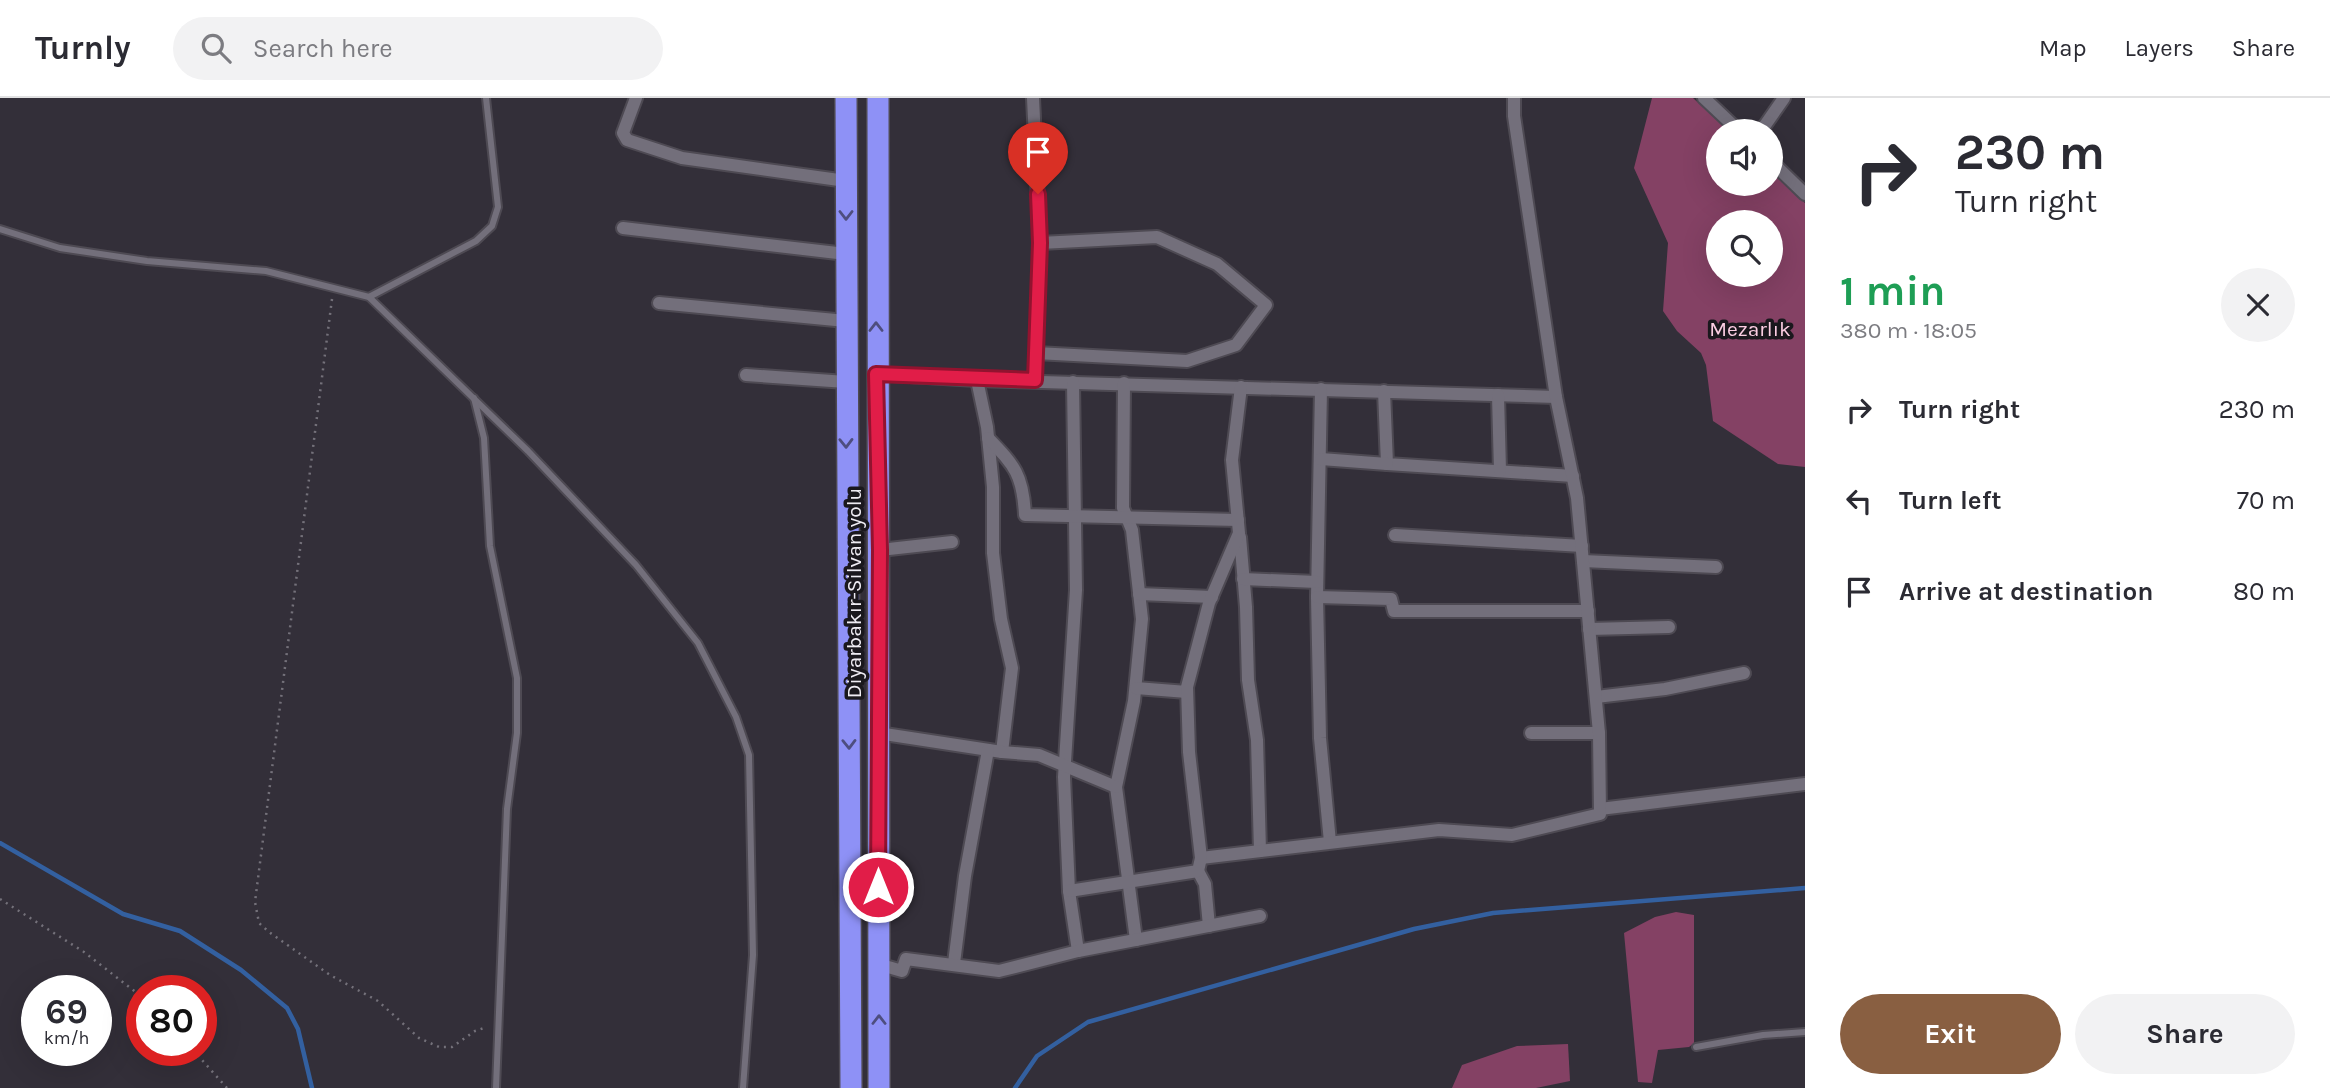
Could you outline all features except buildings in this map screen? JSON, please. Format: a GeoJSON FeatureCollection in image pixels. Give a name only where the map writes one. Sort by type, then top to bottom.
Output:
{"type":"FeatureCollection","features":[{"type":"Feature","properties":{"kind":"highway","name":"Diyarbakır-Silvan yolu"},"geometry":{"type":"LineString","coordinates":[[846,98],[851,1088]]}},
{"type":"Feature","properties":{"kind":"highway","name":"Diyarbakır-Silvan yolu"},"geometry":{"type":"LineString","coordinates":[[878,98],[876,374],[880,550],[879,1088]]}},
{"type":"Feature","properties":{"kind":"street"},"geometry":{"type":"LineString","coordinates":[[636,98],[623,133],[627,140],[682,158],[846,181]]}},
{"type":"Feature","properties":{"kind":"street"},"geometry":{"type":"LineString","coordinates":[[1033,98],[1040,243],[1035,380]]}},
{"type":"Feature","properties":{"kind":"street"},"geometry":{"type":"LineString","coordinates":[[1069,891],[1129,882],[1260,851],[1439,830],[1512,835],[1600,814],[1599,733],[1582,546],[1573,476],[1556,397],[1514,98]]}},
{"type":"Feature","properties":{"kind":"street"},"geometry":{"type":"LineString","coordinates":[[1704,98],[1726,119]]}},
{"type":"Feature","properties":{"kind":"street"},"geometry":{"type":"LineString","coordinates":[[1769,119],[1784,98]]}},
{"type":"Feature","properties":{"kind":"street"},"geometry":{"type":"LineString","coordinates":[[1783,173],[1805,194]]}},
{"type":"Feature","properties":{"kind":"street"},"geometry":{"type":"LineString","coordinates":[[623,228],[846,254]]}},
{"type":"Feature","properties":{"kind":"street"},"geometry":{"type":"LineString","coordinates":[[1036,353],[1187,361],[1236,345],[1266,304],[1217,264],[1157,237],[1040,243]]}},
{"type":"Feature","properties":{"kind":"street"},"geometry":{"type":"LineString","coordinates":[[659,303],[846,321]]}},
{"type":"Feature","properties":{"kind":"street"},"geometry":{"type":"LineString","coordinates":[[876,374],[977,380],[1556,397]]}},
{"type":"Feature","properties":{"kind":"street"},"geometry":{"type":"LineString","coordinates":[[746,375],[846,382]]}},
{"type":"Feature","properties":{"kind":"street"},"geometry":{"type":"LineString","coordinates":[[977,380],[988,438],[993,487],[993,553],[1001,619],[1012,668],[1002,752]]}},
{"type":"Feature","properties":{"kind":"street"},"geometry":{"type":"LineString","coordinates":[[1073,382],[1076,590],[1065,766],[1069,891],[1078,951]]}},
{"type":"Feature","properties":{"kind":"street"},"geometry":{"type":"LineString","coordinates":[[1124,383],[1123,508],[1132,530],[1142,619],[1136,688],[1116,787],[1136,940]]}},
{"type":"Feature","properties":{"kind":"street"},"geometry":{"type":"LineString","coordinates":[[1241,387],[1232,460],[1243,579],[1248,680],[1256,740],[1260,851]]}},
{"type":"Feature","properties":{"kind":"street"},"geometry":{"type":"LineString","coordinates":[[1321,389],[1317,582],[1320,738],[1331,842]]}},
{"type":"Feature","properties":{"kind":"street"},"geometry":{"type":"LineString","coordinates":[[1384,391],[1387,464]]}},
{"type":"Feature","properties":{"kind":"street"},"geometry":{"type":"LineString","coordinates":[[1498,395],[1500,471]]}},
{"type":"Feature","properties":{"kind":"street"},"geometry":{"type":"LineString","coordinates":[[988,438],[1014,465],[1023,485],[1025,515],[1075,514],[1239,526]]}},
{"type":"Feature","properties":{"kind":"street"},"geometry":{"type":"LineString","coordinates":[[1321,459],[1573,476]]}},
{"type":"Feature","properties":{"kind":"street"},"geometry":{"type":"LineString","coordinates":[[1209,926],[1189,752],[1187,692],[1197,640],[1239,526]]}},
{"type":"Feature","properties":{"kind":"street"},"geometry":{"type":"LineString","coordinates":[[1395,535],[1582,546]]}},
{"type":"Feature","properties":{"kind":"street"},"geometry":{"type":"LineString","coordinates":[[880,550],[952,542]]}},
{"type":"Feature","properties":{"kind":"street"},"geometry":{"type":"LineString","coordinates":[[1583,561],[1716,567]]}},
{"type":"Feature","properties":{"kind":"street"},"geometry":{"type":"LineString","coordinates":[[1243,579],[1317,582]]}},
{"type":"Feature","properties":{"kind":"street"},"geometry":{"type":"LineString","coordinates":[[1139,594],[1212,597]]}},
{"type":"Feature","properties":{"kind":"street"},"geometry":{"type":"LineString","coordinates":[[1317,597],[1391,599],[1394,611],[1588,611]]}},
{"type":"Feature","properties":{"kind":"street"},"geometry":{"type":"LineString","coordinates":[[1589,629],[1668,627]]}},
{"type":"Feature","properties":{"kind":"street"},"geometry":{"type":"LineString","coordinates":[[1596,697],[1665,689],[1744,673]]}},
{"type":"Feature","properties":{"kind":"street"},"geometry":{"type":"LineString","coordinates":[[1136,688],[1187,692]]}},
{"type":"Feature","properties":{"kind":"street"},"geometry":{"type":"LineString","coordinates":[[878,733],[1039,755],[1116,787]]}},
{"type":"Feature","properties":{"kind":"street"},"geometry":{"type":"LineString","coordinates":[[1531,733],[1599,733]]}},
{"type":"Feature","properties":{"kind":"street"},"geometry":{"type":"LineString","coordinates":[[954,962],[965,876],[988,750]]}},
{"type":"Feature","properties":{"kind":"street"},"geometry":{"type":"LineString","coordinates":[[1600,809],[1805,784]]}},
{"type":"Feature","properties":{"kind":"street"},"geometry":{"type":"LineString","coordinates":[[878,964],[902,971],[906,959],[954,962],[999,971],[1078,951],[1260,916]]}},
{"type":"Feature","properties":{"kind":"lane"},"geometry":{"type":"LineString","coordinates":[[369,297],[476,241],[492,226],[498,207],[486,98]]}},
{"type":"Feature","properties":{"kind":"lane"},"geometry":{"type":"LineString","coordinates":[[0,229],[60,248],[147,261],[266,271],[369,297],[473,396],[636,565],[698,643],[736,717],[749,755],[753,955],[743,1088]]}},
{"type":"Feature","properties":{"kind":"lane"},"geometry":{"type":"LineString","coordinates":[[473,396],[484,438],[490,546],[517,678],[517,733],[507,809],[496,1088]]}},
{"type":"Feature","properties":{"kind":"lane"},"geometry":{"type":"LineString","coordinates":[[1696,1047],[1763,1035],[1805,1032]]}},
{"type":"Feature","properties":{"kind":"path"},"geometry":{"type":"LineString","coordinates":[[334,286],[255,902],[256,916],[269,932],[330,975],[378,1001],[419,1038],[439,1047],[452,1048],[475,1031],[500,1022]]}},
{"type":"Feature","properties":{"kind":"path"},"geometry":{"type":"LineString","coordinates":[[0,899],[84,952],[126,985]]}},
{"type":"Feature","properties":{"kind":"path"},"geometry":{"type":"LineString","coordinates":[[207,1066],[227,1088]]}},
{"type":"Feature","properties":{"kind":"green space","name":"Mezarlık"},"geometry":{"type":"Polygon","coordinates":[[[1652,98],[1693,98],[1716,119],[1706,119],[1706,196],[1783,196],[1783,182],[1805,203],[1805,467],[1778,464],[1713,421],[1706,365],[1701,353],[1677,331],[1663,311],[1668,243],[1634,168],[1652,98]]]}},
{"type":"Feature","properties":{"kind":"green space"},"geometry":{"type":"Polygon","coordinates":[[[1676,912],[1694,915],[1694,1043],[1689,1047],[1658,1050],[1652,1083],[1638,1082],[1624,933],[1655,917],[1676,912]]]}},
{"type":"Feature","properties":{"kind":"green space"},"geometry":{"type":"Polygon","coordinates":[[[1568,1044],[1570,1081],[1536,1088],[1452,1088],[1462,1065],[1517,1046],[1568,1044]]]}},
{"type":"Feature","properties":{"kind":"waterway"},"geometry":{"type":"LineString","coordinates":[[0,843],[123,914],[180,931],[241,970],[287,1008],[298,1029],[312,1088]]}},
{"type":"Feature","properties":{"kind":"waterway"},"geometry":{"type":"LineString","coordinates":[[1015,1088],[1037,1056],[1088,1022],[1414,929],[1493,913],[1805,888]]}},
{"type":"Feature","properties":{"kind":"route"},"geometry":{"type":"LineString","coordinates":[[878,887],[880,550],[876,374],[977,380],[1035,380],[1040,243],[1038,194]]}}]}
